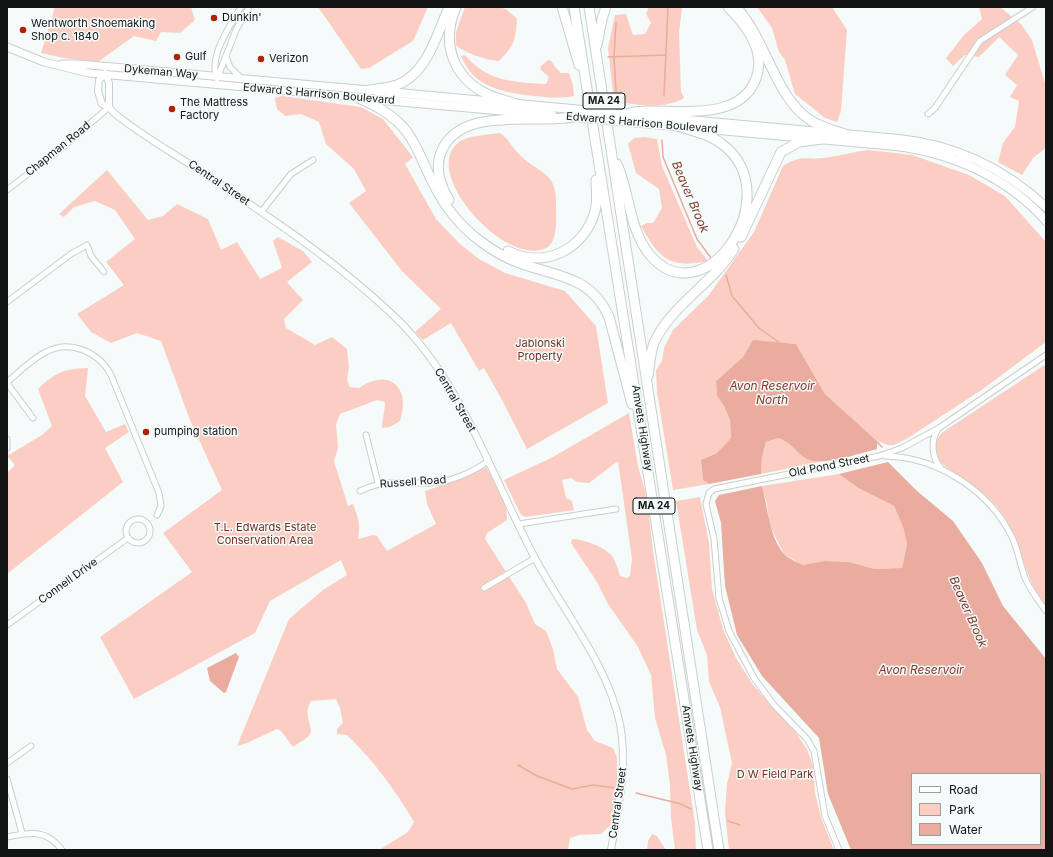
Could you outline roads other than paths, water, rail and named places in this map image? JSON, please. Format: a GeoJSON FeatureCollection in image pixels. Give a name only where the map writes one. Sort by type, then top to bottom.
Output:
{"type":"FeatureCollection","features":[{"type":"Feature","properties":{"kind":"highway"},"geometry":{"type":"LineString","coordinates":[[369,90],[396,86],[416,73],[426,58],[449,7]]}},
{"type":"Feature","properties":{"kind":"highway"},"geometry":{"type":"LineString","coordinates":[[456,7],[451,22],[449,40],[452,57],[457,68],[468,81],[481,90],[519,105]]}},
{"type":"Feature","properties":{"kind":"highway"},"geometry":{"type":"LineString","coordinates":[[562,7],[577,62],[584,75]]}},
{"type":"Feature","properties":{"kind":"highway","name":"Amvets Highway"},"geometry":{"type":"LineString","coordinates":[[574,7],[708,850]]}},
{"type":"Feature","properties":{"kind":"highway","name":"Amvets Highway"},"geometry":{"type":"LineString","coordinates":[[589,7],[719,850]]}},
{"type":"Feature","properties":{"kind":"highway"},"geometry":{"type":"LineString","coordinates":[[596,50],[606,7]]}},
{"type":"Feature","properties":{"kind":"highway"},"geometry":{"type":"LineString","coordinates":[[621,118],[643,111],[718,109],[734,103],[748,92],[754,84],[758,73],[758,54],[748,33],[728,7]]}},
{"type":"Feature","properties":{"kind":"highway"},"geometry":{"type":"LineString","coordinates":[[736,7],[757,34],[784,91],[794,105],[814,122],[845,134]]}},
{"type":"Feature","properties":{"kind":"highway"},"geometry":{"type":"LineString","coordinates":[[356,97],[387,112],[405,129],[444,204],[458,221],[479,240],[510,259],[571,279],[592,291],[604,306],[609,317],[632,403],[640,420]]}},
{"type":"Feature","properties":{"kind":"highway"},"geometry":{"type":"LineString","coordinates":[[572,113],[558,120],[487,121],[472,124],[460,130],[445,144],[439,159],[440,179],[447,196],[455,209],[472,227],[496,245],[522,257],[536,259],[552,257],[565,252],[574,245],[589,227],[596,209],[599,162]]}},
{"type":"Feature","properties":{"kind":"highway"},"geometry":{"type":"LineString","coordinates":[[612,152],[620,171],[639,238],[646,250],[657,262],[670,270],[682,272],[700,270],[712,264],[722,255],[738,229],[747,202],[747,182],[739,162],[722,144],[706,135],[677,126]]}},
{"type":"Feature","properties":{"kind":"highway"},"geometry":{"type":"LineString","coordinates":[[646,383],[652,349],[658,335],[666,323],[717,270],[732,251],[743,232],[781,152],[799,142],[822,139]]}},
{"type":"Feature","properties":{"kind":"main road"},"geometry":{"type":"LineString","coordinates":[[7,47],[37,60],[56,64],[78,72],[104,75]]}},
{"type":"Feature","properties":{"kind":"main road"},"geometry":{"type":"LineString","coordinates":[[56,64],[78,64],[105,67]]}},
{"type":"Feature","properties":{"kind":"main road","name":"Dykeman Way"},"geometry":{"type":"LineString","coordinates":[[105,67],[217,76]]}},
{"type":"Feature","properties":{"kind":"main road","name":"Dykeman Way"},"geometry":{"type":"LineString","coordinates":[[104,75],[216,86]]}},
{"type":"Feature","properties":{"kind":"main road","name":"Edward S Harrison Boulevard"},"geometry":{"type":"LineString","coordinates":[[217,76],[519,105],[572,113]]}},
{"type":"Feature","properties":{"kind":"main road","name":"Edward S Harrison Boulevard"},"geometry":{"type":"LineString","coordinates":[[216,86],[845,134],[917,141],[958,151],[979,160],[1003,173],[1046,207]]}},
{"type":"Feature","properties":{"kind":"main road","name":"Edward S Harrison Boulevard"},"geometry":{"type":"LineString","coordinates":[[621,118],[677,126],[905,147],[950,158],[976,169],[1000,182],[1030,205],[1046,222]]}},
{"type":"Feature","properties":{"kind":"street"},"geometry":{"type":"LineString","coordinates":[[216,86],[217,76],[215,65],[221,46],[227,31],[242,7]]}},
{"type":"Feature","properties":{"kind":"street"},"geometry":{"type":"LineString","coordinates":[[217,76],[240,23],[249,7]]}},
{"type":"Feature","properties":{"kind":"street"},"geometry":{"type":"LineString","coordinates":[[928,114],[935,108],[980,41],[1032,7]]}},
{"type":"Feature","properties":{"kind":"street"},"geometry":{"type":"LineString","coordinates":[[226,55],[230,67],[241,78]]}},
{"type":"Feature","properties":{"kind":"street"},"geometry":{"type":"LineString","coordinates":[[105,67],[104,75],[109,83],[109,107]]}},
{"type":"Feature","properties":{"kind":"street","name":"Central Street"},"geometry":{"type":"LineString","coordinates":[[104,75],[99,80],[98,91],[102,104],[109,107],[122,119],[261,212],[342,272],[378,302],[407,330],[427,354],[446,382],[488,461],[535,558],[603,676],[618,715],[624,768],[610,850]]}},
{"type":"Feature","properties":{"kind":"street","name":"Chapman Road"},"geometry":{"type":"LineString","coordinates":[[7,190],[63,146],[109,107]]}},
{"type":"Feature","properties":{"kind":"street"},"geometry":{"type":"LineString","coordinates":[[261,212],[291,174],[313,160]]}},
{"type":"Feature","properties":{"kind":"street"},"geometry":{"type":"LineString","coordinates":[[7,302],[71,254],[87,246],[90,256],[104,272]]}},
{"type":"Feature","properties":{"kind":"street"},"geometry":{"type":"LineString","coordinates":[[33,418],[7,383],[38,357],[52,349],[70,347],[80,348],[100,360],[111,375],[159,493],[161,506],[157,515]]}},
{"type":"Feature","properties":{"kind":"street","name":"Old Pond Street"},"geometry":{"type":"LineString","coordinates":[[839,850],[825,816],[814,751],[800,730],[774,705],[756,682],[738,652],[729,631],[719,598],[714,539],[706,504],[709,493],[714,489],[879,456],[908,445],[939,428],[1046,355]]}},
{"type":"Feature","properties":{"kind":"street"},"geometry":{"type":"LineString","coordinates":[[939,428],[935,436],[933,447],[935,458],[943,469]]}},
{"type":"Feature","properties":{"kind":"street"},"geometry":{"type":"LineString","coordinates":[[366,435],[378,484]]}},
{"type":"Feature","properties":{"kind":"street"},"geometry":{"type":"LineString","coordinates":[[7,439],[7,448]]}},
{"type":"Feature","properties":{"kind":"street"},"geometry":{"type":"LineString","coordinates":[[879,456],[903,457],[943,469],[972,488],[1000,516],[1013,539],[1028,584],[1046,611]]}},
{"type":"Feature","properties":{"kind":"street","name":"Russell Road"},"geometry":{"type":"LineString","coordinates":[[360,491],[378,484],[450,480],[488,461]]}},
{"type":"Feature","properties":{"kind":"street"},"geometry":{"type":"LineString","coordinates":[[519,524],[616,509]]}},
{"type":"Feature","properties":{"kind":"street"},"geometry":{"type":"LineString","coordinates":[[141,520],[149,526],[149,533],[144,541],[133,542],[128,538],[126,528],[132,521],[141,520]]}},
{"type":"Feature","properties":{"kind":"street","name":"Connell Drive"},"geometry":{"type":"LineString","coordinates":[[7,625],[128,538]]}},
{"type":"Feature","properties":{"kind":"street"},"geometry":{"type":"LineString","coordinates":[[484,588],[535,558]]}},
{"type":"Feature","properties":{"kind":"street"},"geometry":{"type":"LineString","coordinates":[[7,763],[31,746]]}},
{"type":"Feature","properties":{"kind":"street"},"geometry":{"type":"LineString","coordinates":[[7,779],[22,834]]}},
{"type":"Feature","properties":{"kind":"street"},"geometry":{"type":"LineString","coordinates":[[7,837],[22,834],[39,834],[49,836],[62,850]]}},
{"type":"Feature","properties":{"kind":"water","name":"Avon Reservoir North"},"geometry":{"type":"Polygon","coordinates":[[[753,340],[796,344],[825,394],[877,441],[877,449],[831,460],[813,461],[803,457],[791,445],[778,438],[766,442],[762,457],[761,474],[709,484],[703,480],[701,460],[717,453],[731,438],[730,420],[724,406],[717,396],[716,381],[743,357],[753,340]]]}},
{"type":"Feature","properties":{"kind":"water","name":"Avon Reservoir"},"geometry":{"type":"Polygon","coordinates":[[[888,462],[917,491],[953,521],[982,563],[1003,606],[1046,659],[1046,850],[851,850],[828,794],[819,738],[762,676],[737,635],[725,586],[721,523],[715,501],[719,495],[762,486],[772,530],[779,547],[784,554],[803,565],[824,561],[849,562],[875,569],[902,568],[907,544],[903,527],[894,506],[858,488],[839,474],[888,462]]]}},
{"type":"Feature","properties":{"kind":"water"},"geometry":{"type":"Polygon","coordinates":[[[236,653],[239,657],[226,692],[224,693],[210,681],[207,668],[236,653]]]}},
{"type":"Feature","properties":{"kind":"waterway","name":"Beaver Brook"},"geometry":{"type":"LineString","coordinates":[[664,96],[668,7]]}},
{"type":"Feature","properties":{"kind":"waterway"},"geometry":{"type":"LineString","coordinates":[[616,23],[614,57],[616,91]]}},
{"type":"Feature","properties":{"kind":"waterway"},"geometry":{"type":"LineString","coordinates":[[608,57],[666,55]]}},
{"type":"Feature","properties":{"kind":"waterway","name":"Beaver Brook"},"geometry":{"type":"LineString","coordinates":[[662,140],[663,157],[697,239],[711,258]]}},
{"type":"Feature","properties":{"kind":"waterway","name":"Beaver Brook"},"geometry":{"type":"LineString","coordinates":[[726,275],[732,296],[759,328],[780,343]]}},
{"type":"Feature","properties":{"kind":"waterway","name":"Beaver Brook"},"geometry":{"type":"LineString","coordinates":[[877,442],[882,447]]}},
{"type":"Feature","properties":{"kind":"waterway"},"geometry":{"type":"LineString","coordinates":[[518,765],[537,776],[572,789],[593,785],[616,788]]}},
{"type":"Feature","properties":{"kind":"waterway"},"geometry":{"type":"LineString","coordinates":[[636,793],[681,804],[691,809]]}},
{"type":"Feature","properties":{"kind":"waterway"},"geometry":{"type":"LineString","coordinates":[[728,821],[740,825]]}},
{"type":"Feature","properties":{"kind":"place","name":"Dunkin'"},"geometry":{"type":"Point","coordinates":[214,18]}},
{"type":"Feature","properties":{"kind":"place","name":"Wentworth Shoemaking Shop c. 1840"},"geometry":{"type":"Point","coordinates":[23,30]}},
{"type":"Feature","properties":{"kind":"place","name":"Gulf"},"geometry":{"type":"Point","coordinates":[177,57]}},
{"type":"Feature","properties":{"kind":"place","name":"Verizon"},"geometry":{"type":"Point","coordinates":[261,59]}},
{"type":"Feature","properties":{"kind":"place","name":"The Mattress Factory"},"geometry":{"type":"Point","coordinates":[172,109]}},
{"type":"Feature","properties":{"kind":"place","name":"pumping station"},"geometry":{"type":"Point","coordinates":[146,432]}},
{"type":"Feature","properties":{"kind":"park label","name":"Jablonski Property"},"geometry":{"type":"Point","coordinates":[540,350]}},
{"type":"Feature","properties":{"kind":"park label","name":"T.L. Edwards Estate Conservation Area"},"geometry":{"type":"Point","coordinates":[265,534]}},
{"type":"Feature","properties":{"kind":"park label","name":"D W Field Park"},"geometry":{"type":"Point","coordinates":[775,775]}}]}
